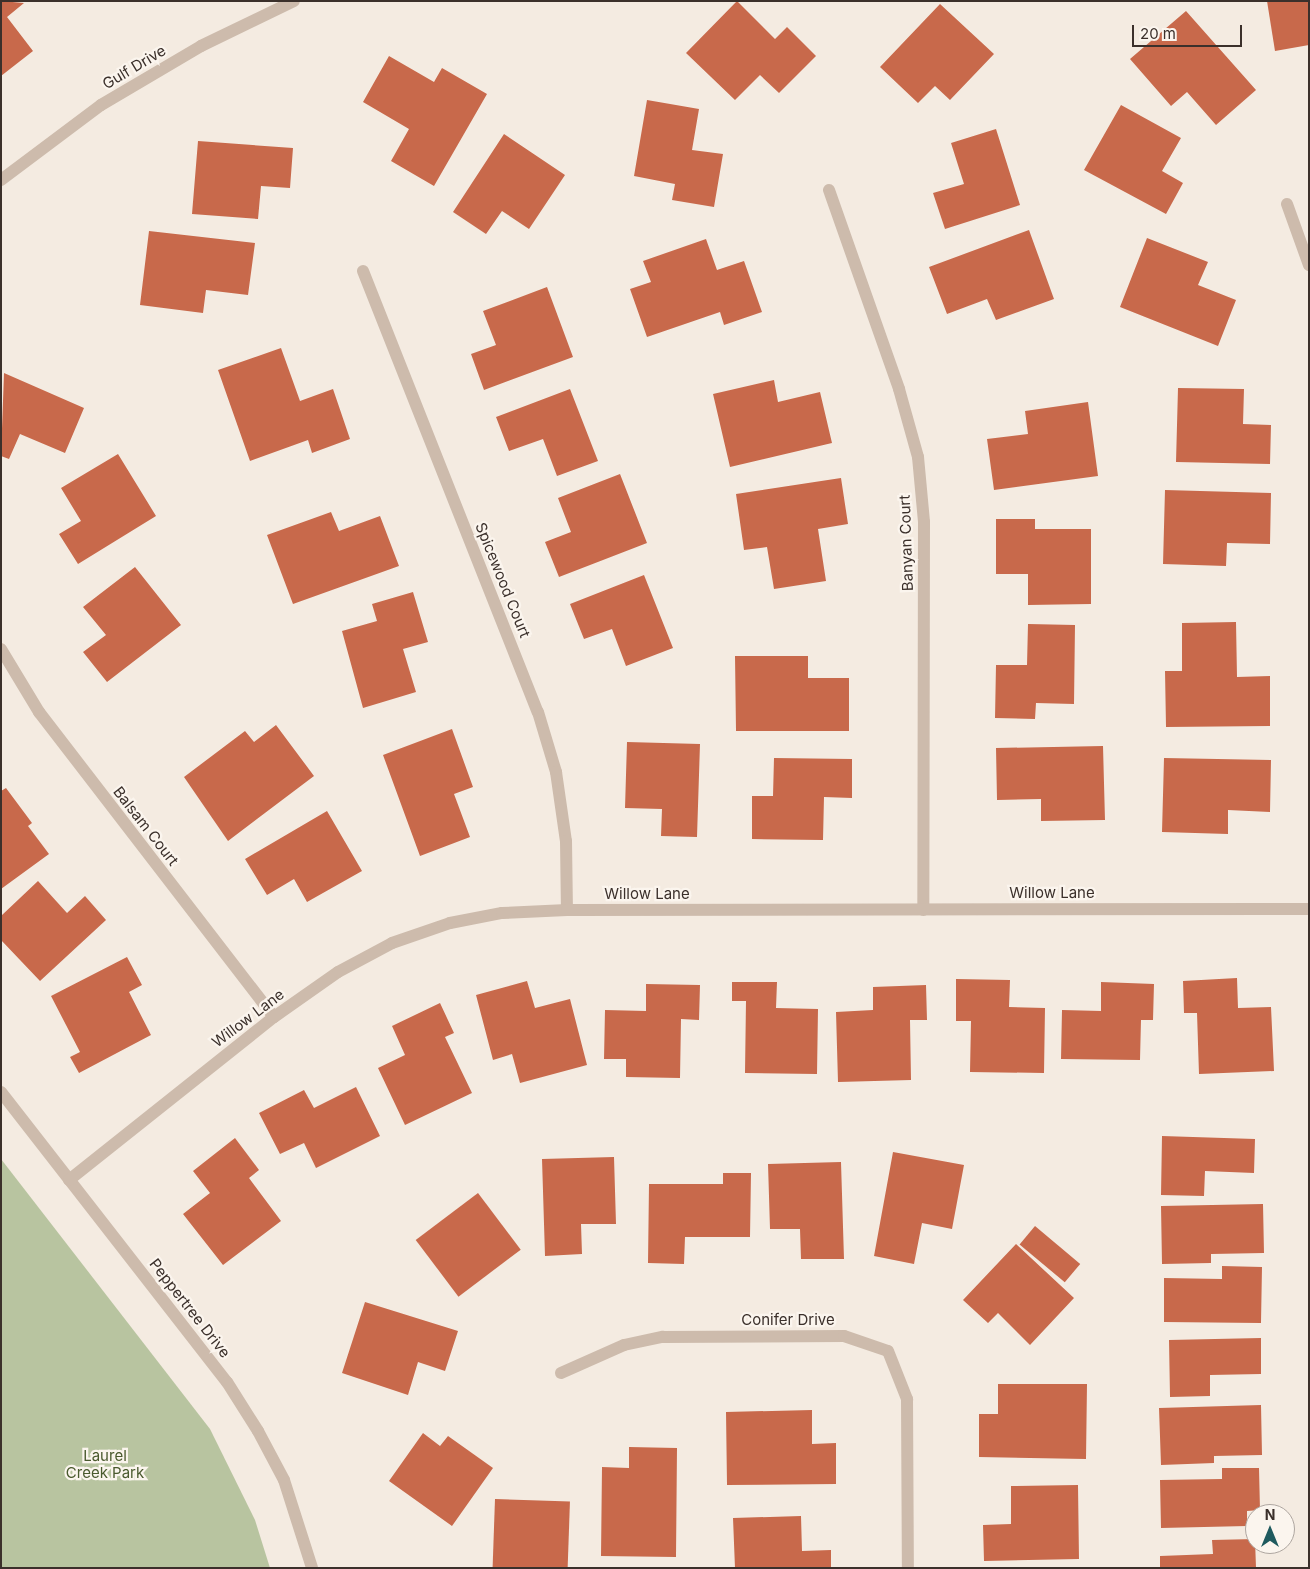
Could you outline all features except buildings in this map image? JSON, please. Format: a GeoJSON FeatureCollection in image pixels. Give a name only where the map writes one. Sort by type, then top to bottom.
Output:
{"type":"FeatureCollection","features":[{"type":"Feature","properties":{"kind":"street","name":"Gulf Drive"},"geometry":{"type":"LineString","coordinates":[[1,180],[101,105],[201,46],[294,1]]}},
{"type":"Feature","properties":{"kind":"street","name":"Banyan Court"},"geometry":{"type":"LineString","coordinates":[[829,190],[899,389],[918,458],[924,522],[922,910]]}},
{"type":"Feature","properties":{"kind":"street"},"geometry":{"type":"LineString","coordinates":[[1287,204],[1309,265]]}},
{"type":"Feature","properties":{"kind":"street","name":"Spicewood Court"},"geometry":{"type":"LineString","coordinates":[[363,272],[538,712],[556,772],[566,841],[567,910]]}},
{"type":"Feature","properties":{"kind":"street","name":"Balsam Court"},"geometry":{"type":"LineString","coordinates":[[1,649],[39,712],[274,1017]]}},
{"type":"Feature","properties":{"kind":"street","name":"Willow Lane"},"geometry":{"type":"LineString","coordinates":[[68,1180],[274,1017],[338,972],[392,943],[450,923],[502,913],[567,910],[1309,909]]}},
{"type":"Feature","properties":{"kind":"street","name":"Peppertree Drive"},"geometry":{"type":"LineString","coordinates":[[1,1092],[227,1382],[258,1431],[284,1480],[312,1568]]}},
{"type":"Feature","properties":{"kind":"street","name":"Conifer Drive"},"geometry":{"type":"LineString","coordinates":[[561,1373],[624,1345],[663,1337],[844,1336],[888,1351],[907,1400],[908,1568]]}},
{"type":"Feature","properties":{"kind":"green space","name":"Laurel Creek Park"},"geometry":{"type":"Polygon","coordinates":[[[1,1159],[210,1429],[255,1520],[270,1568],[1,1568],[1,1159]]]}}]}
